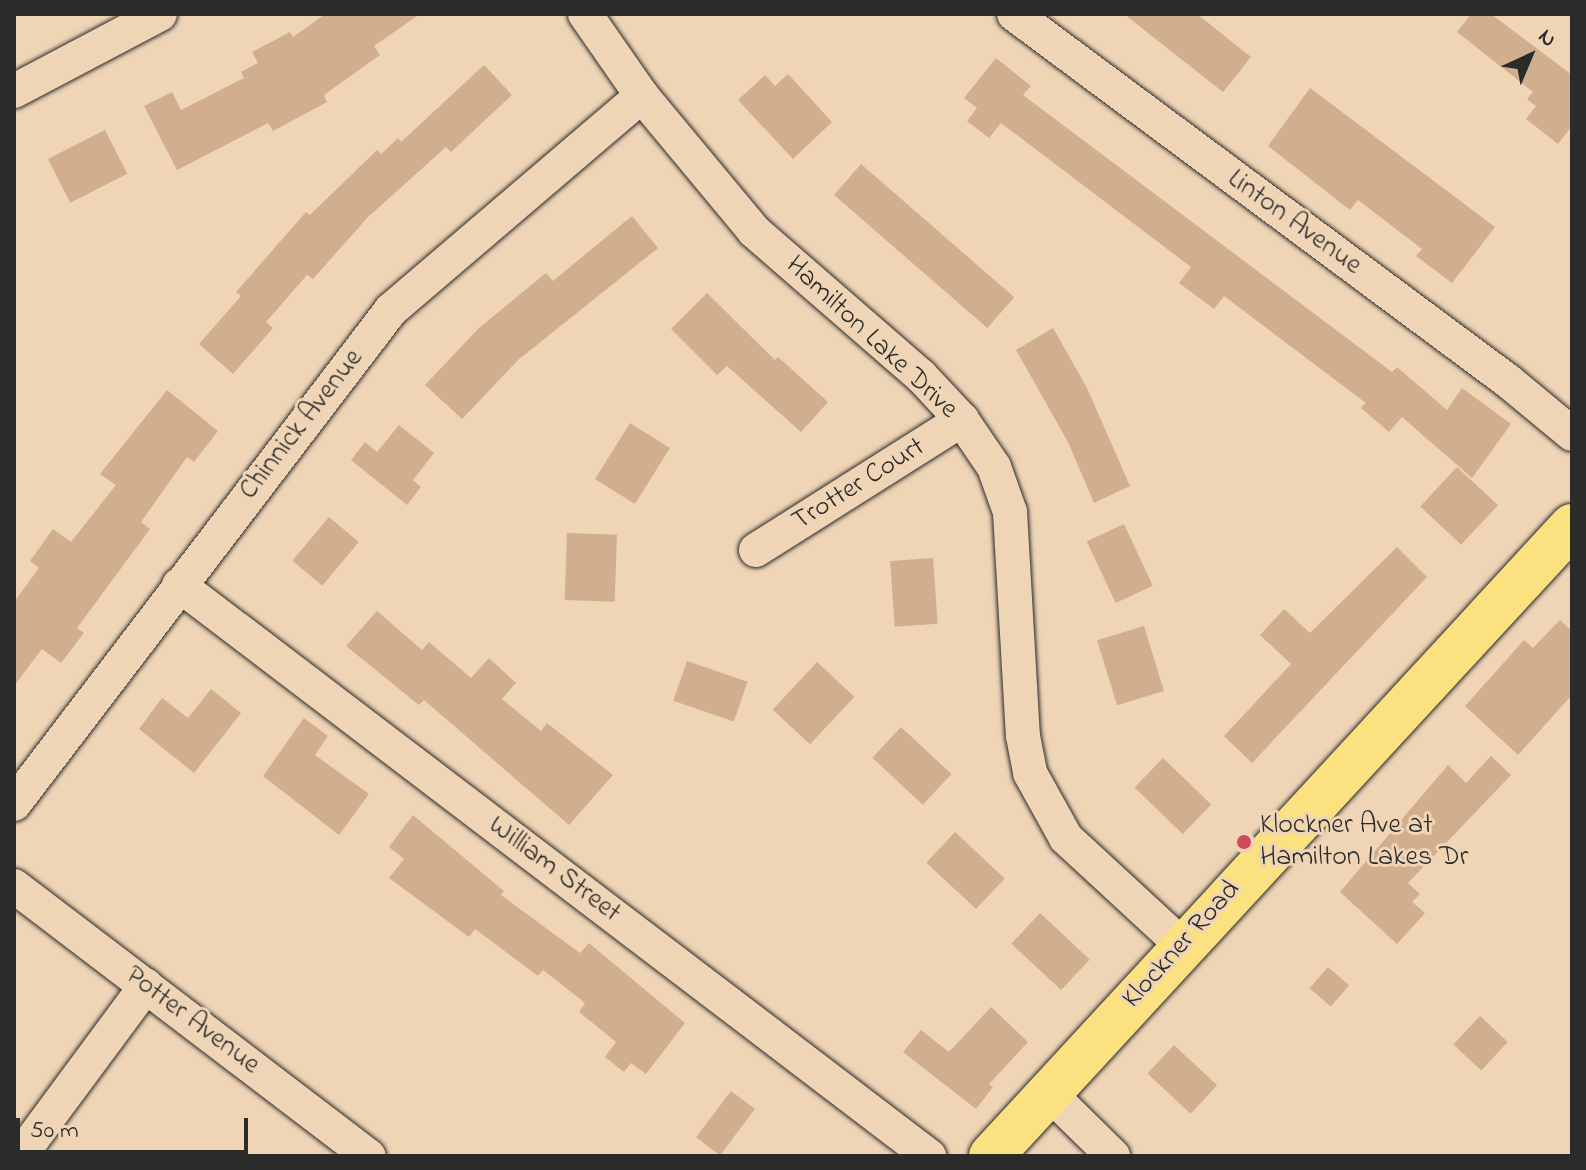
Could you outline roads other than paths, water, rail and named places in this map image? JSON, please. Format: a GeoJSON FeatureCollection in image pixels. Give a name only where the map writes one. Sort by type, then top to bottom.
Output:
{"type":"FeatureCollection","features":[{"type":"Feature","properties":{"kind":"main road","name":"Klockner Road"},"geometry":{"type":"LineString","coordinates":[[991,1156],[1182,945],[1572,526]]}},
{"type":"Feature","properties":{"kind":"street"},"geometry":{"type":"LineString","coordinates":[[14,91],[160,14]]}},
{"type":"Feature","properties":{"kind":"street","name":"Hamilton Lake Drive"},"geometry":{"type":"LineString","coordinates":[[585,14],[642,96],[754,231],[921,376],[962,420],[994,467],[1010,512],[1023,736],[1040,796],[1066,838],[1182,945]]}},
{"type":"Feature","properties":{"kind":"street","name":"Linton Avenue"},"geometry":{"type":"LineString","coordinates":[[1013,15],[1508,381],[1572,434]]}},
{"type":"Feature","properties":{"kind":"street","name":"Chinnick Avenue"},"geometry":{"type":"LineString","coordinates":[[14,804],[391,310],[642,96]]}},
{"type":"Feature","properties":{"kind":"street","name":"Trotter Court"},"geometry":{"type":"LineString","coordinates":[[756,550],[962,420]]}},
{"type":"Feature","properties":{"kind":"street","name":"William Street"},"geometry":{"type":"LineString","coordinates":[[179,585],[929,1156]]}},
{"type":"Feature","properties":{"kind":"street","name":"Potter Avenue"},"geometry":{"type":"LineString","coordinates":[[14,886],[369,1156]]}},
{"type":"Feature","properties":{"kind":"street"},"geometry":{"type":"LineString","coordinates":[[20,1156],[146,986]]}},
{"type":"Feature","properties":{"kind":"street"},"geometry":{"type":"LineString","coordinates":[[1049,1093],[1113,1156]]}},
{"type":"Feature","properties":{"kind":"place","name":"Klockner Ave at Hamilton Lakes Dr"},"geometry":{"type":"Point","coordinates":[1244,842]}}]}
